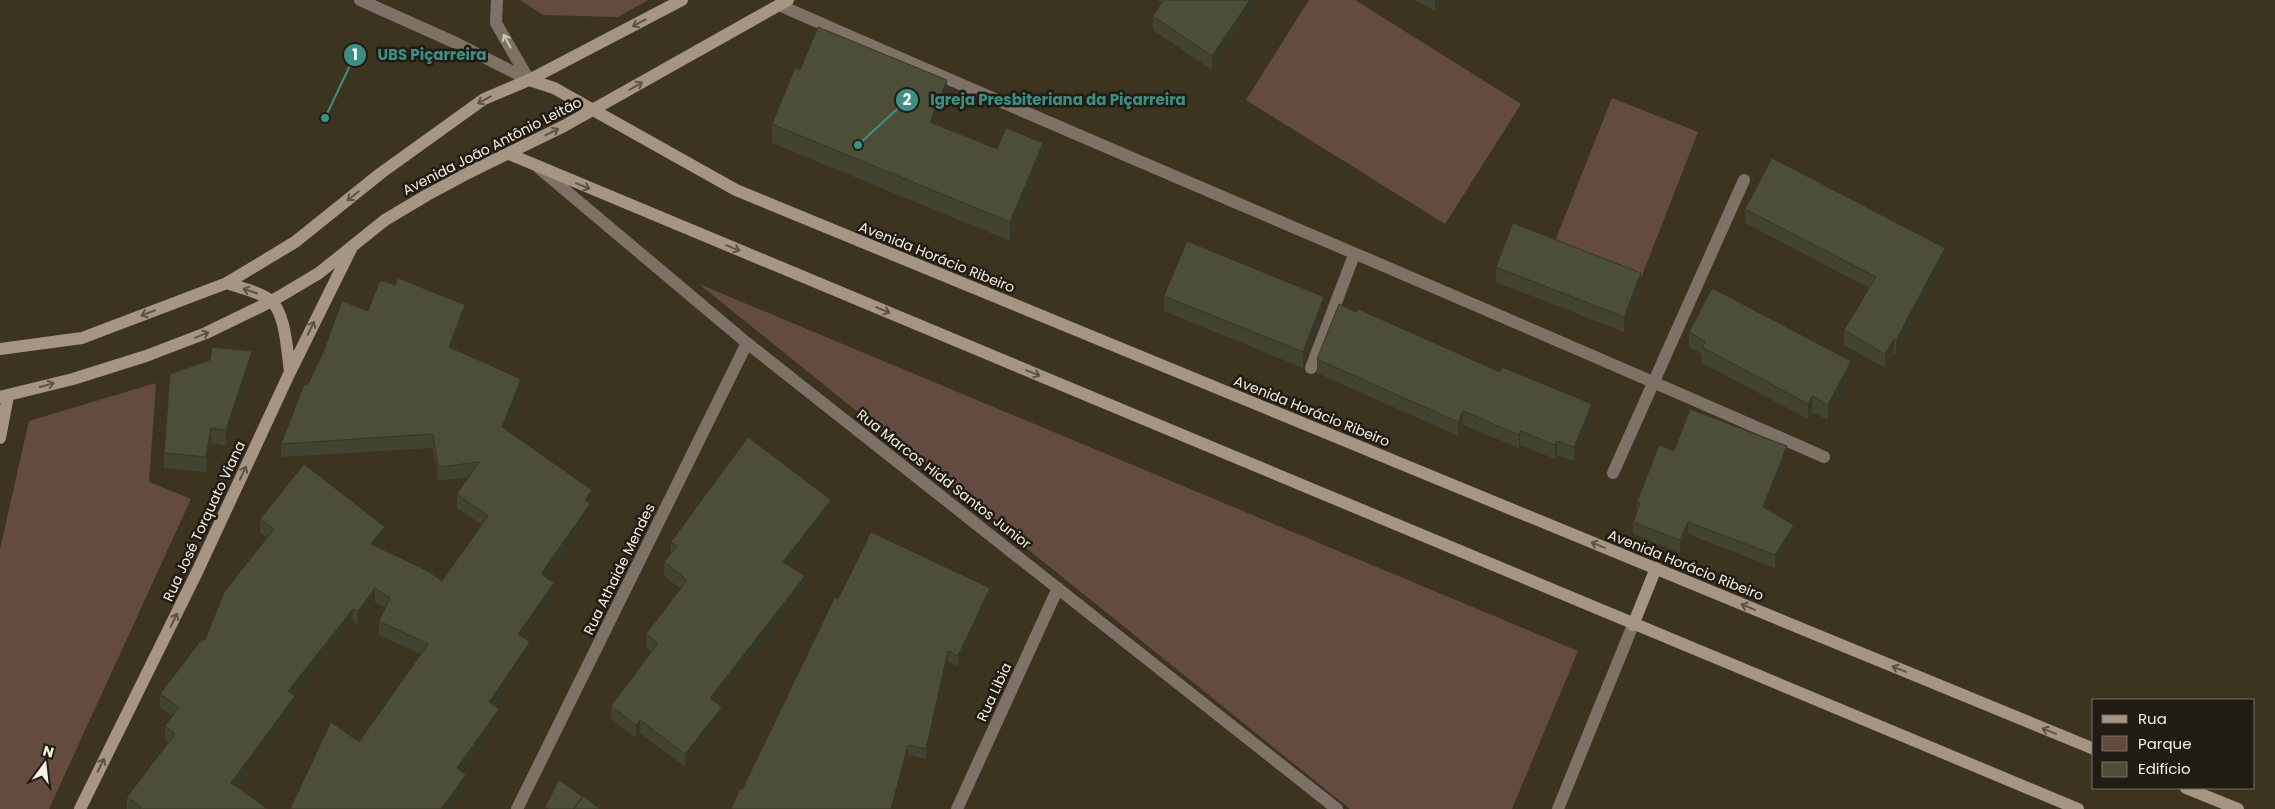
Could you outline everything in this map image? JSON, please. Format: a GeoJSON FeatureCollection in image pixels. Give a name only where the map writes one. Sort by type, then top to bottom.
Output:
{"type":"FeatureCollection","features":[{"type":"Feature","properties":{"kind":"street"},"geometry":{"type":"LineString","coordinates":[[360,0],[456,43],[529,80]]}},
{"type":"Feature","properties":{"kind":"street"},"geometry":{"type":"LineString","coordinates":[[497,0],[496,23],[529,80]]}},
{"type":"Feature","properties":{"kind":"street","name":"Avenida João Antônio Leitão"},"geometry":{"type":"LineString","coordinates":[[0,349],[82,338],[226,283],[295,242],[410,152],[484,99],[529,80],[682,0]]}},
{"type":"Feature","properties":{"kind":"street"},"geometry":{"type":"LineString","coordinates":[[783,3],[1354,255],[1653,381],[1824,457]]}},
{"type":"Feature","properties":{"kind":"street","name":"Avenida João Antônio Leitão"},"geometry":{"type":"LineString","coordinates":[[4,397],[146,356],[206,333],[272,301],[319,273],[385,220],[427,195],[594,110],[783,3]]}},
{"type":"Feature","properties":{"kind":"street","name":"Avenida Horácio Ribeiro"},"geometry":{"type":"LineString","coordinates":[[529,80],[554,88],[736,190],[2092,749]]}},
{"type":"Feature","properties":{"kind":"street"},"geometry":{"type":"LineString","coordinates":[[510,154],[2078,809]]}},
{"type":"Feature","properties":{"kind":"street","name":"Rua Marcos Hidd Santos Junior"},"geometry":{"type":"LineString","coordinates":[[538,167],[747,343],[1337,809]]}},
{"type":"Feature","properties":{"kind":"street"},"geometry":{"type":"LineString","coordinates":[[1613,473],[1744,180]]}},
{"type":"Feature","properties":{"kind":"street","name":"Rua José Torquato Viana"},"geometry":{"type":"LineString","coordinates":[[80,809],[198,570],[290,372],[353,244]]}},
{"type":"Feature","properties":{"kind":"street"},"geometry":{"type":"LineString","coordinates":[[1311,368],[1354,255]]}},
{"type":"Feature","properties":{"kind":"street"},"geometry":{"type":"LineString","coordinates":[[226,283],[257,293],[272,301],[279,313],[290,372]]}},
{"type":"Feature","properties":{"kind":"street","name":"Rua Athaide Mendes"},"geometry":{"type":"LineString","coordinates":[[518,809],[747,343]]}},
{"type":"Feature","properties":{"kind":"street"},"geometry":{"type":"LineString","coordinates":[[0,438],[4,397]]}},
{"type":"Feature","properties":{"kind":"street"},"geometry":{"type":"LineString","coordinates":[[1558,809],[1656,568]]}},
{"type":"Feature","properties":{"kind":"street","name":"Rua Libia"},"geometry":{"type":"LineString","coordinates":[[957,809],[1058,588]]}},
{"type":"Feature","properties":{"kind":"street"},"geometry":{"type":"LineString","coordinates":[[2188,789],[2238,809]]}},
{"type":"Feature","properties":{"kind":"green space"},"geometry":{"type":"Polygon","coordinates":[[[520,0],[648,0],[618,17],[543,15],[520,0]]]}},
{"type":"Feature","properties":{"kind":"green space"},"geometry":{"type":"Polygon","coordinates":[[[1309,0],[1355,0],[1521,104],[1445,224],[1246,100],[1309,0]]]}},
{"type":"Feature","properties":{"kind":"green space"},"geometry":{"type":"Polygon","coordinates":[[[1612,98],[1698,132],[1639,283],[1552,249],[1612,98]]]}},
{"type":"Feature","properties":{"kind":"green space"},"geometry":{"type":"Polygon","coordinates":[[[699,284],[1578,651],[1512,809],[1350,809],[699,284]]]}},
{"type":"Feature","properties":{"kind":"green space"},"geometry":{"type":"Polygon","coordinates":[[[156,383],[149,482],[191,499],[49,809],[0,809],[0,549],[29,421],[156,383]]]}},
{"type":"Feature","properties":{"kind":"building"},"geometry":{"type":"Polygon","coordinates":[[[1164,0],[1250,0],[1212,56],[1153,16],[1164,0]]]}},
{"type":"Feature","properties":{"kind":"building"},"geometry":{"type":"Polygon","coordinates":[[[818,27],[947,80],[930,122],[997,149],[1006,128],[1043,143],[1010,222],[772,124],[795,68],[800,70],[818,27]]]}},
{"type":"Feature","properties":{"kind":"building"},"geometry":{"type":"Polygon","coordinates":[[[1772,158],[1945,248],[1896,340],[1894,339],[1885,354],[1844,330],[1876,277],[1745,209],[1772,158]]]}},
{"type":"Feature","properties":{"kind":"building"},"geometry":{"type":"Polygon","coordinates":[[[1513,223],[1641,273],[1624,317],[1496,267],[1513,223]]]}},
{"type":"Feature","properties":{"kind":"building"},"geometry":{"type":"Polygon","coordinates":[[[1187,241],[1324,297],[1303,352],[1164,296],[1187,241]]]}},
{"type":"Feature","properties":{"kind":"building"},"geometry":{"type":"Polygon","coordinates":[[[398,278],[465,305],[449,347],[521,379],[502,427],[592,490],[585,500],[590,504],[541,574],[554,583],[518,634],[530,642],[489,702],[499,709],[457,768],[466,775],[441,809],[290,809],[331,722],[359,742],[428,644],[379,621],[390,598],[375,588],[358,611],[353,609],[288,691],[295,696],[231,783],[268,809],[140,809],[141,807],[127,797],[175,734],[165,726],[179,707],[160,694],[202,639],[205,640],[224,592],[274,529],[260,519],[304,464],[385,527],[371,544],[428,571],[442,581],[488,516],[457,494],[479,462],[438,467],[433,434],[281,444],[304,385],[308,384],[324,350],[342,301],[368,311],[380,280],[395,285],[398,278]]]}},
{"type":"Feature","properties":{"kind":"building"},"geometry":{"type":"Polygon","coordinates":[[[1712,288],[1851,361],[1828,405],[1812,396],[1808,404],[1702,347],[1705,341],[1689,332],[1712,288]]]}},
{"type":"Feature","properties":{"kind":"building"},"geometry":{"type":"Polygon","coordinates":[[[1339,304],[1356,312],[1358,309],[1500,372],[1502,367],[1592,404],[1574,447],[1557,441],[1555,445],[1520,431],[1519,435],[1463,411],[1458,422],[1317,359],[1339,304]]]}},
{"type":"Feature","properties":{"kind":"building"},"geometry":{"type":"Polygon","coordinates":[[[212,347],[252,351],[226,430],[211,428],[206,457],[164,453],[170,374],[210,360],[212,347]]]}},
{"type":"Feature","properties":{"kind":"building"},"geometry":{"type":"Polygon","coordinates":[[[1690,409],[1787,446],[1763,507],[1794,525],[1775,555],[1688,522],[1680,540],[1633,522],[1640,503],[1637,502],[1659,445],[1674,451],[1690,409]]]}},
{"type":"Feature","properties":{"kind":"building"},"geometry":{"type":"Polygon","coordinates":[[[748,437],[831,500],[783,562],[805,576],[710,698],[722,707],[685,754],[640,720],[636,725],[611,706],[658,643],[646,634],[687,580],[664,562],[677,546],[671,542],[748,437]]]}},
{"type":"Feature","properties":{"kind":"building"},"geometry":{"type":"Polygon","coordinates":[[[871,532],[990,588],[958,656],[948,651],[926,749],[908,745],[891,809],[731,809],[740,789],[742,790],[835,597],[838,599],[871,532]]]}},
{"type":"Feature","properties":{"kind":"building"},"geometry":{"type":"Polygon","coordinates":[[[559,780],[583,797],[574,809],[548,809],[545,807],[559,780]]]}},
{"type":"Feature","properties":{"kind":"building"},"geometry":{"type":"Polygon","coordinates":[[[583,796],[600,809],[574,809],[583,796]]]}},
{"type":"Feature","properties":{"kind":"place","name":"UBS Piçarreira"},"geometry":{"type":"Point","coordinates":[325,118]}},
{"type":"Feature","properties":{"kind":"place","name":"Igreja Presbiteriana da Piçarreira"},"geometry":{"type":"Point","coordinates":[858,145]}}]}
